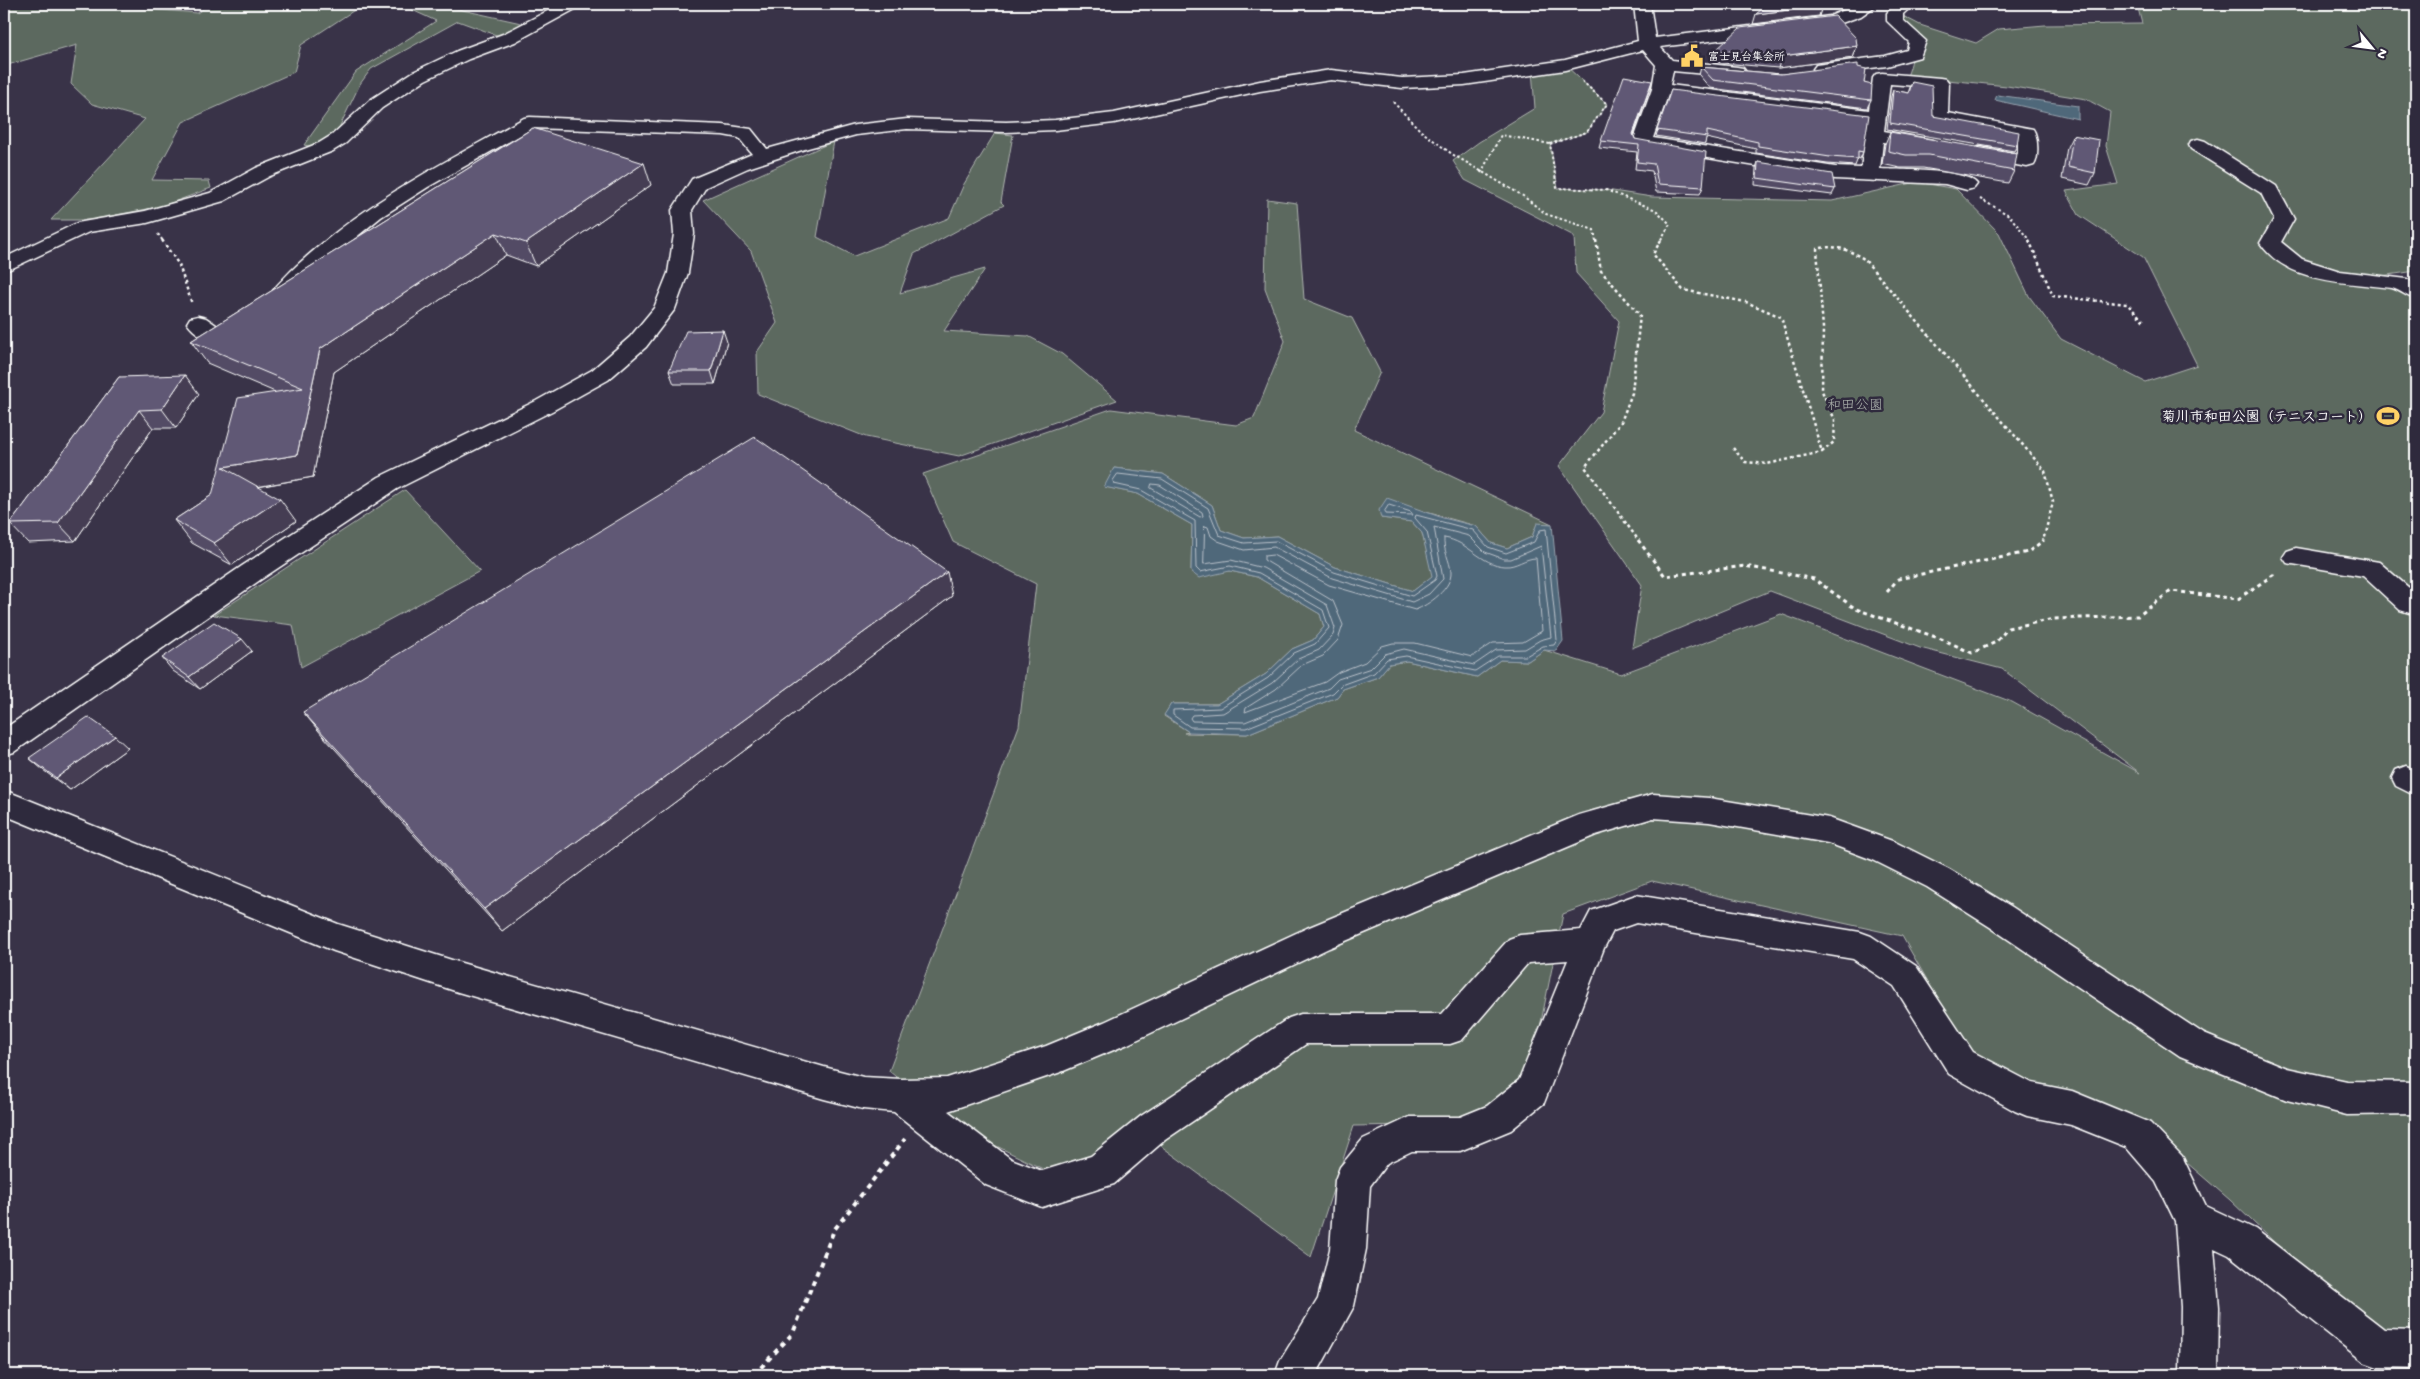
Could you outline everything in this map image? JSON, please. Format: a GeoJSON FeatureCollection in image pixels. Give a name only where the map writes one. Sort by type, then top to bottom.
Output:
{"type":"FeatureCollection","features":[{"type":"Feature","properties":{"kind":"street"},"geometry":{"type":"LineString","coordinates":[[4,266],[84,227],[147,217],[216,197],[263,172],[326,147],[339,138],[376,104],[419,76],[463,55],[509,38],[573,4]]}},
{"type":"Feature","properties":{"kind":"street"},"geometry":{"type":"LineString","coordinates":[[1642,4],[1647,44],[1663,60],[1665,65],[1661,89],[1642,142],[1835,172],[1946,178],[1967,184]]}},
{"type":"Feature","properties":{"kind":"street"},"geometry":{"type":"LineString","coordinates":[[4,744],[251,573],[388,483],[544,406],[600,375],[638,342],[664,309],[678,273],[684,234],[682,210],[698,183],[763,156],[801,144],[864,129],[907,124],[1006,128],[1055,125],[1114,118],[1299,79],[1331,75],[1383,79],[1402,83],[1430,83],[1565,65],[1647,44],[1833,21],[1855,13],[1870,4]]}},
{"type":"Feature","properties":{"kind":"street"},"geometry":{"type":"LineString","coordinates":[[1807,71],[1887,62],[1914,53],[1918,41],[1895,21],[1895,13],[1906,4]]}},
{"type":"Feature","properties":{"kind":"street"},"geometry":{"type":"LineString","coordinates":[[1665,65],[1758,74]]}},
{"type":"Feature","properties":{"kind":"street"},"geometry":{"type":"LineString","coordinates":[[1870,174],[1882,78],[1940,83],[1939,117],[2027,134],[2026,161],[1960,150]]}},
{"type":"Feature","properties":{"kind":"street"},"geometry":{"type":"LineString","coordinates":[[1661,89],[1877,116]]}},
{"type":"Feature","properties":{"kind":"street"},"geometry":{"type":"LineString","coordinates":[[198,323],[209,332],[220,335],[245,328],[263,315],[294,279],[334,244],[374,213],[421,183],[530,122],[723,130],[745,133],[763,156]]}},
{"type":"Feature","properties":{"kind":"street"},"geometry":{"type":"LineString","coordinates":[[1875,135],[1941,147]]}},
{"type":"Feature","properties":{"kind":"street"},"geometry":{"type":"LineString","coordinates":[[2198,145],[2269,190],[2284,219],[2270,243],[2295,263],[2337,276],[2400,283],[2416,293]]}},
{"type":"Feature","properties":{"kind":"street"},"geometry":{"type":"LineString","coordinates":[[2296,557],[2370,568],[2409,603],[2416,605]]}},
{"type":"Feature","properties":{"kind":"street"},"geometry":{"type":"LineString","coordinates":[[4,802],[334,937],[458,977],[824,1084],[913,1105],[999,1172],[1042,1188],[1101,1171],[1153,1128],[1301,1029],[1450,1029],[1520,949],[1590,944]]}},
{"type":"Feature","properties":{"kind":"street"},"geometry":{"type":"LineString","coordinates":[[913,1105],[1049,1061],[1116,1034],[1337,930],[1590,824],[1653,806],[1709,810],[1829,831],[1884,851],[1938,878],[1993,912],[2192,1045],[2287,1084],[2347,1098],[2416,1098]]}},
{"type":"Feature","properties":{"kind":"street"},"geometry":{"type":"LineString","coordinates":[[1294,1375],[1335,1306],[1348,1249],[1353,1180],[1374,1151],[1410,1134],[1460,1134],[1499,1118],[1532,1091],[1590,944],[1602,921],[1636,909],[1860,946],[1906,976],[1961,1063],[2027,1099],[2072,1108],[2138,1135],[2169,1168],[2193,1219],[2200,1307],[2199,1375]]}},
{"type":"Feature","properties":{"kind":"street"},"geometry":{"type":"LineString","coordinates":[[2193,1219],[2242,1242],[2378,1348],[2416,1349]]}},
{"type":"Feature","properties":{"kind":"path"},"geometry":{"type":"LineString","coordinates":[[1481,173],[1501,135],[1550,144],[1586,132],[1607,104],[1565,65]]}},
{"type":"Feature","properties":{"kind":"path"},"geometry":{"type":"LineString","coordinates":[[1383,79],[1386,93],[1408,121],[1428,139],[1481,173],[1521,194],[1549,216],[1594,230],[1601,272],[1640,315],[1632,393],[1621,422],[1585,467],[1665,576],[1745,566],[1814,579],[1856,609],[1944,640],[1972,653],[1996,642],[2008,628],[2054,619],[2138,616],[2171,591],[2238,599],[2296,557]]}},
{"type":"Feature","properties":{"kind":"path"},"geometry":{"type":"LineString","coordinates":[[1550,144],[1557,188],[1606,190],[1656,210],[1670,224],[1653,254],[1682,290],[1722,296],[1766,309],[1781,317],[1822,452]]}},
{"type":"Feature","properties":{"kind":"path"},"geometry":{"type":"LineString","coordinates":[[1967,184],[1981,200],[2009,214],[2032,243],[2053,296],[2127,304],[2146,322]]}},
{"type":"Feature","properties":{"kind":"path"},"geometry":{"type":"LineString","coordinates":[[147,217],[179,265],[198,323]]}},
{"type":"Feature","properties":{"kind":"path"},"geometry":{"type":"LineString","coordinates":[[1733,448],[1745,462],[1767,464],[1822,452],[1834,442],[1835,420],[1822,392],[1823,328],[1817,249],[1830,245],[1853,252],[1864,259],[2045,471],[2053,502],[2044,540],[2028,552],[1898,580],[1887,592]]}},
{"type":"Feature","properties":{"kind":"path"},"geometry":{"type":"LineString","coordinates":[[754,1375],[793,1333],[834,1230],[913,1105]]}},
{"type":"Feature","properties":{"kind":"green space"},"geometry":{"type":"Polygon","coordinates":[[[4,4],[108,4],[197,13],[210,4],[367,4],[359,7],[301,45],[294,72],[183,122],[152,180],[209,181],[211,188],[163,206],[90,220],[51,220],[145,119],[92,104],[71,84],[77,45],[4,66],[4,4]]]}},
{"type":"Feature","properties":{"kind":"green space"},"geometry":{"type":"Polygon","coordinates":[[[399,4],[448,4],[449,7],[530,25],[499,36],[458,21],[371,69],[360,84],[337,132],[321,149],[304,145],[356,72],[436,21],[399,4]]]}},
{"type":"Feature","properties":{"kind":"green space","name":"和田公園"},"geometry":{"type":"Polygon","coordinates":[[[2137,4],[2416,4],[2416,271],[2381,276],[2331,270],[2408,281],[2416,279],[2416,1335],[2374,1337],[2230,1200],[2150,1131],[1975,1064],[1902,936],[1652,881],[1563,914],[1529,1081],[1468,1124],[1354,1126],[1311,1257],[1157,1143],[1047,1171],[952,1124],[889,1071],[1019,726],[1036,584],[953,542],[923,474],[1111,409],[1236,425],[1254,418],[1285,341],[1265,288],[1267,199],[1297,203],[1304,299],[1352,318],[1380,372],[1354,430],[1552,524],[1537,524],[1532,537],[1507,548],[1491,543],[1476,526],[1426,512],[1381,518],[1412,522],[1422,533],[1433,576],[1413,591],[1335,567],[1277,536],[1244,538],[1221,530],[1212,505],[1163,474],[1114,468],[1105,487],[1138,494],[1192,525],[1191,571],[1230,571],[1257,577],[1320,614],[1324,627],[1313,640],[1292,649],[1266,674],[1217,704],[1171,704],[1164,716],[1189,732],[1184,733],[1247,734],[1337,697],[1343,689],[1378,677],[1389,664],[1407,661],[1477,677],[1500,660],[1528,661],[1544,650],[1621,674],[1781,614],[2012,702],[2140,773],[2002,669],[1920,648],[1770,591],[1632,648],[1642,585],[1559,466],[1601,412],[1619,321],[1576,273],[1574,236],[1465,180],[1453,161],[1479,142],[1535,108],[1532,70],[1565,65],[1607,104],[1587,132],[1550,144],[1558,188],[1606,190],[1652,197],[1832,201],[1917,182],[1956,189],[1999,233],[2029,296],[2061,339],[2145,382],[2197,365],[2143,257],[2079,215],[2066,191],[2118,184],[2106,146],[2110,112],[2086,99],[2007,86],[1907,76],[1912,58],[1912,44],[1899,14],[1920,25],[1976,43],[1999,29],[2045,25],[2142,24],[2137,4]]]}},
{"type":"Feature","properties":{"kind":"green space"},"geometry":{"type":"Polygon","coordinates":[[[995,133],[1013,135],[1001,202],[1004,205],[914,254],[900,293],[985,269],[944,331],[1028,336],[1062,354],[1117,400],[959,456],[866,437],[758,394],[757,352],[777,323],[751,251],[703,200],[834,141],[817,237],[854,256],[949,218],[964,184],[995,133]]]}},
{"type":"Feature","properties":{"kind":"green space"},"geometry":{"type":"Polygon","coordinates":[[[405,490],[480,571],[301,667],[293,625],[214,615],[405,490]]]}},
{"type":"Feature","properties":{"kind":"water"},"geometry":{"type":"Polygon","coordinates":[[[1997,95],[2078,106],[2078,119],[1995,100],[1997,95]]]}},
{"type":"Feature","properties":{"kind":"water"},"geometry":{"type":"Polygon","coordinates":[[[1114,468],[1163,474],[1212,505],[1221,530],[1244,538],[1277,536],[1335,567],[1413,591],[1432,576],[1422,533],[1412,522],[1381,518],[1379,510],[1387,498],[1443,518],[1476,526],[1491,543],[1507,548],[1532,537],[1537,523],[1552,524],[1563,641],[1556,651],[1544,650],[1528,661],[1500,660],[1477,677],[1407,661],[1389,664],[1378,677],[1343,689],[1337,697],[1247,734],[1189,732],[1164,715],[1171,704],[1217,704],[1266,674],[1292,649],[1313,640],[1324,627],[1320,614],[1257,577],[1230,571],[1199,578],[1191,572],[1192,525],[1138,494],[1104,487],[1114,468]]]}},
{"type":"Feature","properties":{"kind":"building"},"geometry":{"type":"Polygon","coordinates":[[[1768,4],[1820,4],[1822,6],[1756,14],[1768,4]]]}},
{"type":"Feature","properties":{"kind":"building"},"geometry":{"type":"Polygon","coordinates":[[[1835,16],[1856,38],[1857,46],[1782,56],[1716,50],[1740,28],[1835,16]]]}},
{"type":"Feature","properties":{"kind":"building"},"geometry":{"type":"Polygon","coordinates":[[[1858,64],[1858,67],[1866,69],[1864,83],[1872,85],[1871,100],[1713,80],[1701,67],[1781,74],[1858,64]]]}},
{"type":"Feature","properties":{"kind":"building"},"geometry":{"type":"Polygon","coordinates":[[[1624,76],[1652,81],[1633,134],[1635,139],[1706,152],[1703,187],[1658,184],[1654,164],[1637,162],[1639,145],[1601,141],[1624,76]]]}},
{"type":"Feature","properties":{"kind":"building"},"geometry":{"type":"Polygon","coordinates":[[[1912,82],[1932,86],[1933,116],[2019,132],[2017,145],[1890,123],[1893,90],[1909,93],[1912,82]]]}},
{"type":"Feature","properties":{"kind":"building"},"geometry":{"type":"Polygon","coordinates":[[[1671,90],[1869,115],[1863,152],[1858,151],[1858,159],[1830,157],[1758,146],[1758,142],[1707,131],[1707,137],[1657,130],[1671,90]]]}},
{"type":"Feature","properties":{"kind":"building"},"geometry":{"type":"Polygon","coordinates":[[[533,128],[644,163],[526,243],[496,233],[320,349],[297,455],[223,467],[280,499],[214,543],[174,520],[212,495],[238,398],[303,388],[191,341],[533,128]]]}},
{"type":"Feature","properties":{"kind":"building"},"geometry":{"type":"Polygon","coordinates":[[[1890,132],[2017,154],[2014,171],[1929,155],[1906,155],[1888,151],[1890,132]]]}},
{"type":"Feature","properties":{"kind":"building"},"geometry":{"type":"Polygon","coordinates":[[[2073,135],[2099,140],[2095,173],[2068,167],[2073,135]]]}},
{"type":"Feature","properties":{"kind":"building"},"geometry":{"type":"Polygon","coordinates":[[[1758,162],[1832,174],[1835,189],[1757,178],[1758,162]]]}},
{"type":"Feature","properties":{"kind":"building"},"geometry":{"type":"Polygon","coordinates":[[[723,330],[711,371],[669,371],[686,331],[723,330]]]}},
{"type":"Feature","properties":{"kind":"building"},"geometry":{"type":"Polygon","coordinates":[[[185,375],[162,409],[139,410],[58,523],[10,524],[119,377],[185,375]]]}},
{"type":"Feature","properties":{"kind":"building"},"geometry":{"type":"Polygon","coordinates":[[[755,437],[947,572],[484,909],[303,712],[755,437]]]}},
{"type":"Feature","properties":{"kind":"building"},"geometry":{"type":"Polygon","coordinates":[[[214,622],[242,639],[189,677],[162,658],[214,622]]]}},
{"type":"Feature","properties":{"kind":"building"},"geometry":{"type":"Polygon","coordinates":[[[88,717],[115,736],[56,778],[29,758],[88,717]]]}},
{"type":"Feature","properties":{"kind":"place","name":"富士見台集会所"},"geometry":{"type":"Point","coordinates":[1692,56]}},
{"type":"Feature","properties":{"kind":"place","name":"菊川市和田公園（テニスコート）"},"geometry":{"type":"Point","coordinates":[2388,416]}}]}
